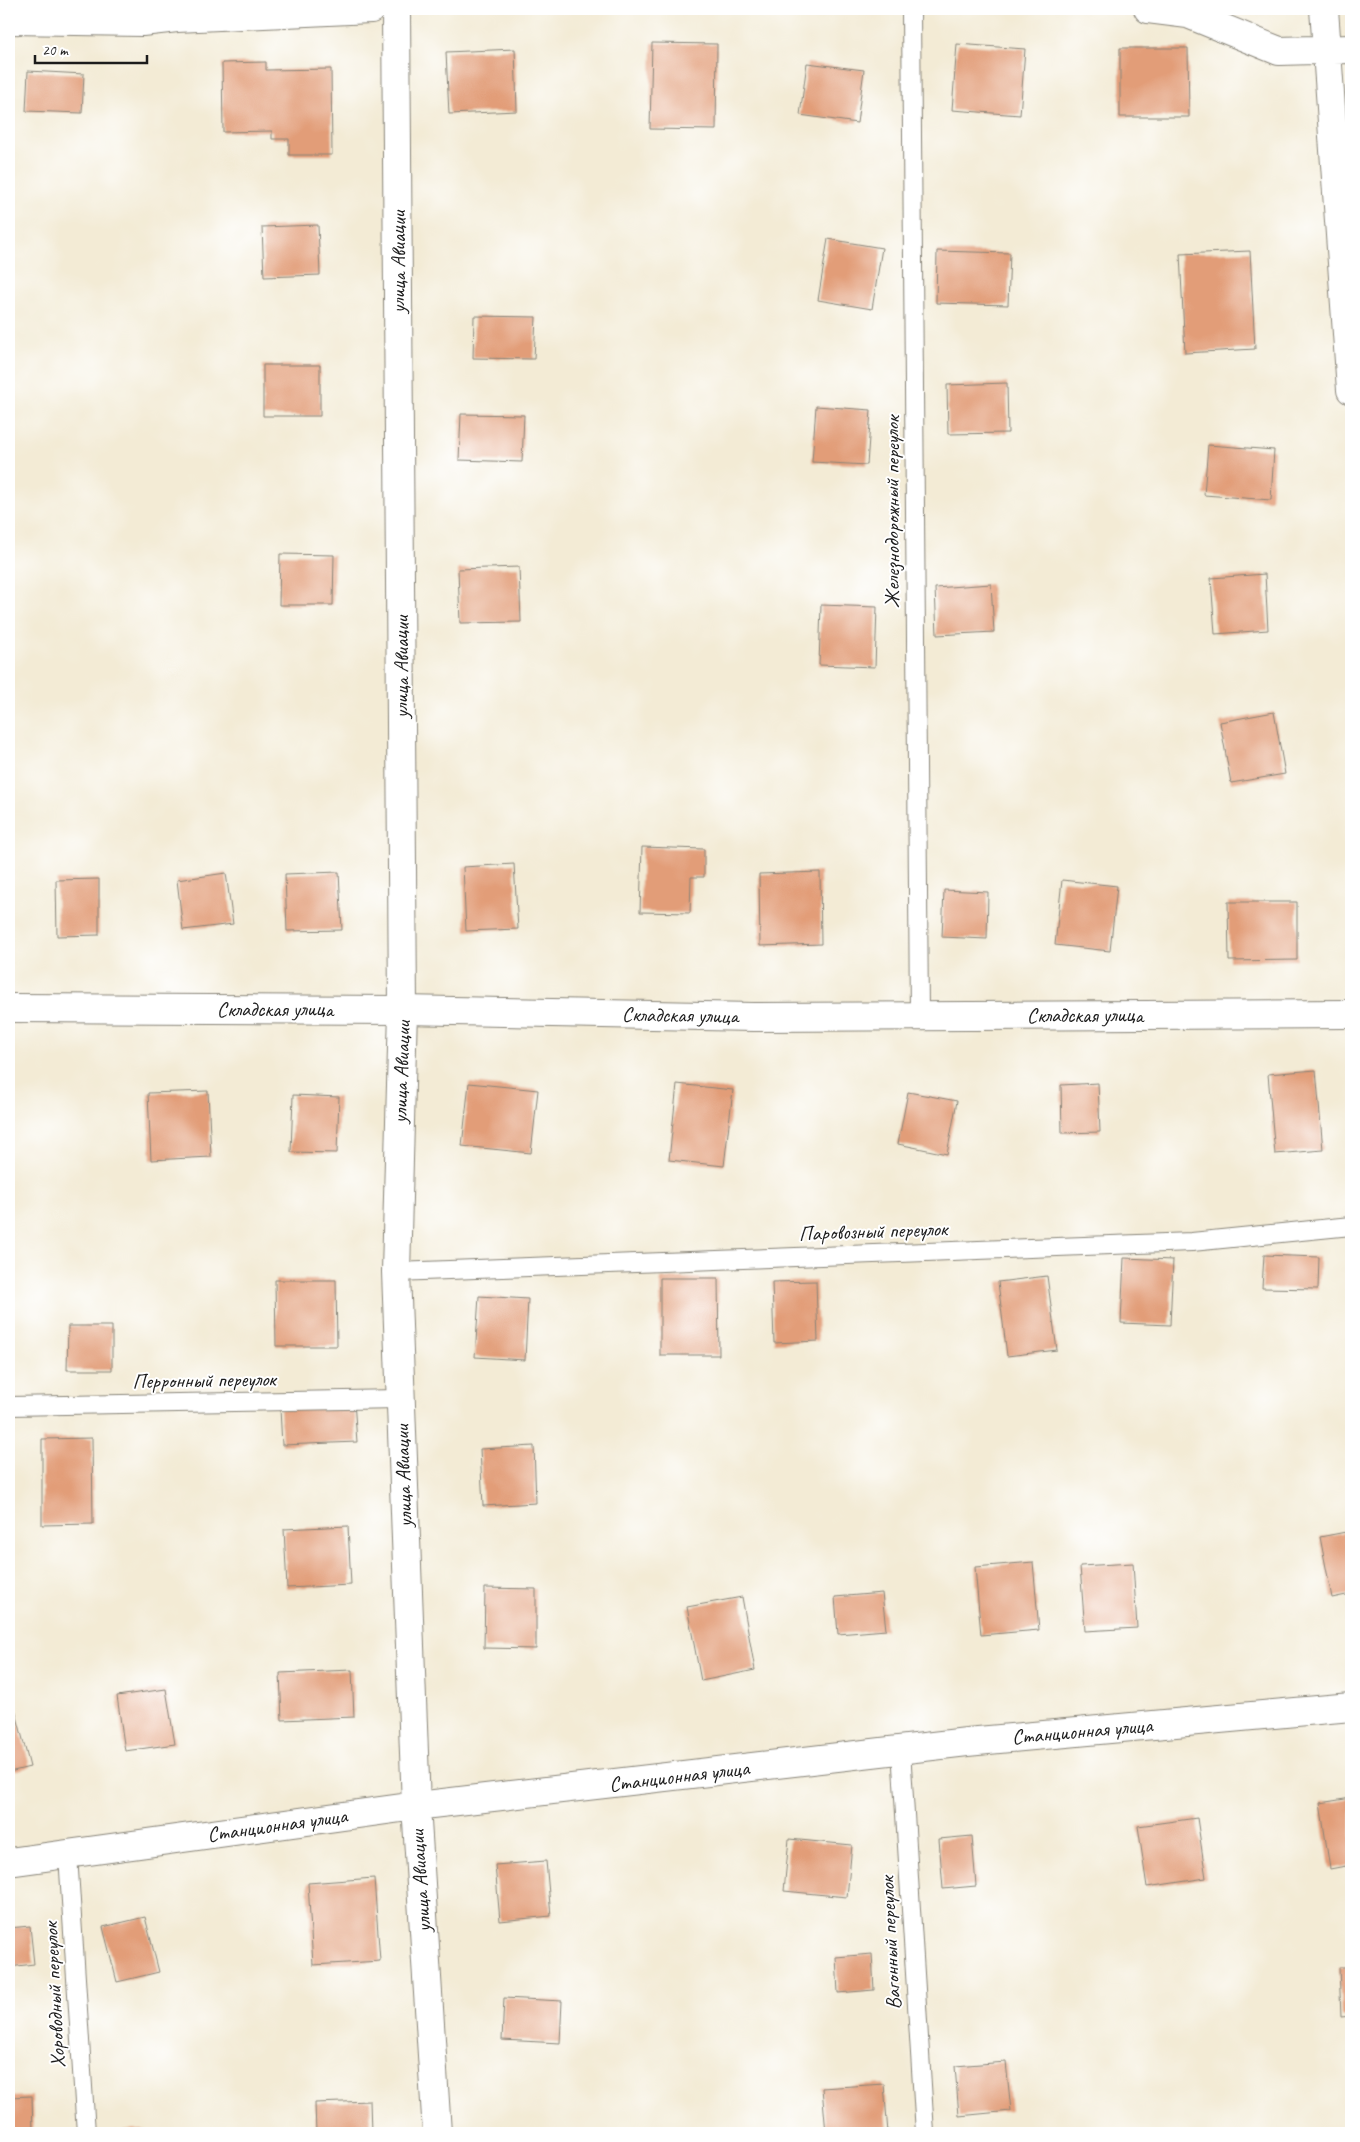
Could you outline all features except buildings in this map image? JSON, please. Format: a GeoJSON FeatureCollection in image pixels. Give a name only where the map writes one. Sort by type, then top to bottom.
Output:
{"type":"FeatureCollection","features":[{"type":"Feature","properties":{"kind":"street"},"geometry":{"type":"LineString","coordinates":[[9,20],[142,22],[177,18],[371,9]]}},
{"type":"Feature","properties":{"kind":"street","name":"улица Авиации"},"geometry":{"type":"LineString","coordinates":[[396,9],[403,1010],[396,1272],[416,1806],[437,2133]]}},
{"type":"Feature","properties":{"kind":"street"},"geometry":{"type":"LineString","coordinates":[[1148,9],[1188,14],[1249,37],[1279,51],[1339,50]]}},
{"type":"Feature","properties":{"kind":"street"},"geometry":{"type":"LineString","coordinates":[[1324,9],[1339,50],[1351,390]]}},
{"type":"Feature","properties":{"kind":"street","name":"Складская улица"},"geometry":{"type":"LineString","coordinates":[[9,1008],[403,1010],[754,1017],[1351,1014]]}},
{"type":"Feature","properties":{"kind":"street","name":"Станционная улица"},"geometry":{"type":"LineString","coordinates":[[9,1862],[416,1806],[967,1742],[1351,1707]]}},
{"type":"Feature","properties":{"kind":"lane","name":"Железнодорожный переулок"},"geometry":{"type":"LineString","coordinates":[[911,9],[919,1016]]}},
{"type":"Feature","properties":{"kind":"lane","name":"Паровозный переулок"},"geometry":{"type":"LineString","coordinates":[[396,1272],[1192,1242],[1351,1226]]}},
{"type":"Feature","properties":{"kind":"lane","name":"Перронный переулок"},"geometry":{"type":"LineString","coordinates":[[9,1406],[400,1399]]}},
{"type":"Feature","properties":{"kind":"lane","name":"Вагонный переулок"},"geometry":{"type":"LineString","coordinates":[[901,1750],[925,2133]]}},
{"type":"Feature","properties":{"kind":"lane","name":"Хороводный переулок"},"geometry":{"type":"LineString","coordinates":[[68,1855],[86,2133]]}}]}
